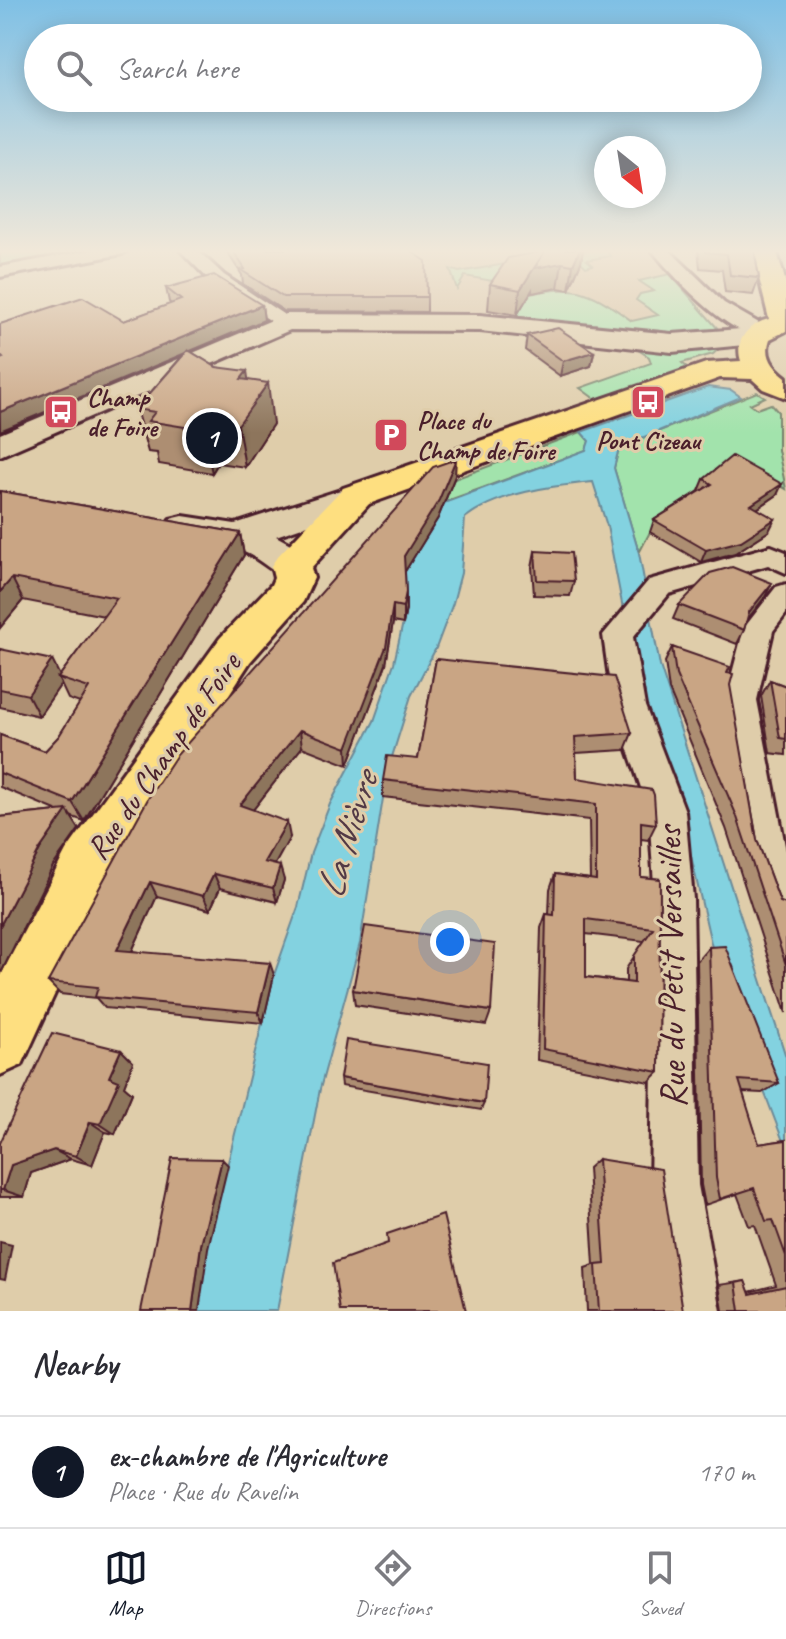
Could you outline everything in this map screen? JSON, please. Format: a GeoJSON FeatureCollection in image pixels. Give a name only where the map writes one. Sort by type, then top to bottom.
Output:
{"type":"FeatureCollection","features":[{"type":"Feature","properties":{"kind":"main road"},"geometry":{"type":"LineString","coordinates":[[0,446],[286,322],[480,323],[672,343],[771,328]]}},
{"type":"Feature","properties":{"kind":"main road"},"geometry":{"type":"LineString","coordinates":[[771,328],[753,352],[767,378],[786,389]]}},
{"type":"Feature","properties":{"kind":"main road","name":"Rue du Champ de Foire"},"geometry":{"type":"LineString","coordinates":[[235,537],[717,369],[761,370]]}},
{"type":"Feature","properties":{"kind":"main road","name":"Rue du Champ de Foire"},"geometry":{"type":"LineString","coordinates":[[0,1043],[85,869],[235,650],[289,592],[294,578],[291,566],[356,496]]}},
{"type":"Feature","properties":{"kind":"main road"},"geometry":{"type":"LineString","coordinates":[[147,522],[235,537],[278,552],[291,566]]}},
{"type":"Feature","properties":{"kind":"street"},"geometry":{"type":"LineString","coordinates":[[268,310],[286,322]]}},
{"type":"Feature","properties":{"kind":"street"},"geometry":{"type":"LineString","coordinates":[[721,310],[743,325],[771,328]]}},
{"type":"Feature","properties":{"kind":"street","name":"Rue du Petit Versailles"},"geometry":{"type":"LineString","coordinates":[[695,1311],[674,1185],[674,899],[667,811],[629,706],[618,635],[659,587],[771,555],[786,564]]}},
{"type":"Feature","properties":{"kind":"street"},"geometry":{"type":"LineString","coordinates":[[786,594],[759,628],[741,700],[768,853],[786,900]]}},
{"type":"Feature","properties":{"kind":"shaded area"},"geometry":{"type":"Polygon","coordinates":[[[426,310],[701,310],[719,330],[672,334],[464,311],[426,310]]]}},
{"type":"Feature","properties":{"kind":"green space"},"geometry":{"type":"Polygon","coordinates":[[[520,310],[617,310],[632,321],[658,315],[651,310],[702,310],[719,330],[672,334],[514,319],[520,310]]]}},
{"type":"Feature","properties":{"kind":"green space"},"geometry":{"type":"Polygon","coordinates":[[[624,341],[720,348],[713,354],[682,363],[694,373],[603,405],[580,388],[651,363],[649,357],[624,341]]]}},
{"type":"Feature","properties":{"kind":"green space"},"geometry":{"type":"Polygon","coordinates":[[[757,392],[765,397],[750,404],[757,409],[771,404],[778,412],[778,450],[786,489],[748,467],[712,498],[650,532],[639,553],[614,468],[618,452],[637,440],[757,392]]]}},
{"type":"Feature","properties":{"kind":"green space"},"geometry":{"type":"Polygon","coordinates":[[[581,432],[589,441],[586,450],[444,502],[449,491],[441,484],[581,432]]]}},
{"type":"Feature","properties":{"kind":"water","name":"La Nièvre"},"geometry":{"type":"Polygon","coordinates":[[[708,387],[731,390],[741,397],[637,440],[618,452],[614,468],[639,553],[660,666],[786,1057],[786,1149],[716,965],[685,830],[635,671],[607,526],[593,482],[509,496],[465,518],[461,573],[453,603],[436,648],[411,696],[387,773],[360,943],[320,1089],[277,1311],[197,1311],[204,1260],[274,975],[298,907],[311,853],[330,804],[374,721],[394,663],[406,609],[403,575],[444,503],[586,450],[589,441],[581,432],[708,387]]]}},
{"type":"Feature","properties":{"kind":"building"},"geometry":{"type":"Polygon","coordinates":[[[42,310],[106,310],[124,321],[153,310],[249,310],[0,412],[0,359],[3,358],[0,355],[0,324],[42,310]]]}},
{"type":"Feature","properties":{"kind":"building"},"geometry":{"type":"Polygon","coordinates":[[[558,328],[594,352],[563,361],[527,335],[558,328]]]}},
{"type":"Feature","properties":{"kind":"building"},"geometry":{"type":"Polygon","coordinates":[[[188,350],[216,367],[247,371],[241,379],[268,383],[238,425],[210,420],[203,430],[148,421],[155,412],[136,409],[188,350]]]}},
{"type":"Feature","properties":{"kind":"building"},"geometry":{"type":"Polygon","coordinates":[[[732,456],[782,484],[751,505],[775,519],[741,541],[706,550],[654,520],[712,484],[704,479],[732,456]]]}},
{"type":"Feature","properties":{"kind":"building"},"geometry":{"type":"Polygon","coordinates":[[[456,459],[439,500],[404,556],[406,592],[403,607],[393,605],[386,647],[347,748],[300,730],[240,805],[287,822],[264,862],[280,866],[273,888],[214,874],[203,896],[150,882],[117,950],[270,963],[258,1012],[95,997],[98,987],[48,982],[149,797],[176,756],[433,467],[456,459]]]}},
{"type":"Feature","properties":{"kind":"building"},"geometry":{"type":"Polygon","coordinates":[[[0,491],[240,533],[72,802],[0,773],[0,735],[45,751],[59,736],[89,688],[58,678],[117,598],[12,578],[0,592],[0,491]]]}},
{"type":"Feature","properties":{"kind":"building"},"geometry":{"type":"Polygon","coordinates":[[[535,551],[571,553],[574,581],[537,580],[535,551]]]}},
{"type":"Feature","properties":{"kind":"building"},"geometry":{"type":"Polygon","coordinates":[[[732,567],[772,583],[749,612],[744,630],[679,605],[710,573],[732,567]]]}},
{"type":"Feature","properties":{"kind":"building"},"geometry":{"type":"Polygon","coordinates":[[[672,647],[730,667],[727,673],[733,674],[730,685],[757,840],[780,902],[786,904],[786,965],[736,814],[676,675],[672,647]]]}},
{"type":"Feature","properties":{"kind":"building"},"geometry":{"type":"Polygon","coordinates":[[[0,649],[52,660],[28,695],[0,689],[0,649]]]}},
{"type":"Feature","properties":{"kind":"building"},"geometry":{"type":"Polygon","coordinates":[[[436,659],[614,677],[632,733],[575,737],[577,778],[652,790],[654,795],[656,824],[641,822],[641,877],[660,879],[659,1072],[543,1049],[546,914],[554,915],[555,874],[596,880],[596,804],[383,780],[387,756],[418,759],[436,659]],[[586,919],[586,977],[634,983],[634,956],[653,928],[586,919]]]}},
{"type":"Feature","properties":{"kind":"building"},"geometry":{"type":"Polygon","coordinates":[[[770,680],[786,686],[786,739],[780,738],[770,680]]]}},
{"type":"Feature","properties":{"kind":"building"},"geometry":{"type":"Polygon","coordinates":[[[67,810],[40,849],[0,926],[0,817],[67,810]]]}},
{"type":"Feature","properties":{"kind":"building"},"geometry":{"type":"Polygon","coordinates":[[[365,926],[495,944],[491,1011],[353,990],[365,926]]]}},
{"type":"Feature","properties":{"kind":"building"},"geometry":{"type":"Polygon","coordinates":[[[725,946],[779,1083],[739,1080],[759,1144],[786,1140],[786,1256],[773,1220],[766,1221],[754,1188],[720,1199],[716,1178],[709,947],[725,946]]]}},
{"type":"Feature","properties":{"kind":"building"},"geometry":{"type":"Polygon","coordinates":[[[52,1033],[121,1050],[109,1077],[119,1081],[100,1124],[90,1122],[76,1156],[54,1150],[11,1165],[3,1190],[0,1190],[0,1143],[52,1033]]]}},
{"type":"Feature","properties":{"kind":"building"},"geometry":{"type":"Polygon","coordinates":[[[346,1040],[487,1063],[484,1103],[340,1078],[346,1040]]]}},
{"type":"Feature","properties":{"kind":"building"},"geometry":{"type":"Polygon","coordinates":[[[172,1158],[222,1159],[201,1245],[192,1311],[141,1311],[172,1158]]]}},
{"type":"Feature","properties":{"kind":"building"},"geometry":{"type":"Polygon","coordinates":[[[598,1159],[661,1169],[683,1311],[599,1311],[596,1265],[605,1264],[598,1159]]]}},
{"type":"Feature","properties":{"kind":"building"},"geometry":{"type":"Polygon","coordinates":[[[443,1215],[466,1311],[340,1311],[333,1263],[388,1243],[387,1234],[443,1215]]]}},
{"type":"Feature","properties":{"kind":"building"},"geometry":{"type":"Polygon","coordinates":[[[745,1281],[750,1294],[786,1286],[786,1311],[740,1311],[736,1283],[745,1281]]]}},
{"type":"Feature","properties":{"kind":"place","name":"Pont Cizeau"},"geometry":{"type":"Point","coordinates":[648,402]}},
{"type":"Feature","properties":{"kind":"place","name":"Champ de Foire"},"geometry":{"type":"Point","coordinates":[61,412]}},
{"type":"Feature","properties":{"kind":"place","name":"Place du Champ de Foire"},"geometry":{"type":"Point","coordinates":[391,435]}},
{"type":"Feature","properties":{"kind":"place","name":"ex-chambre de l'Agriculture"},"geometry":{"type":"Point","coordinates":[212,438]}}]}
